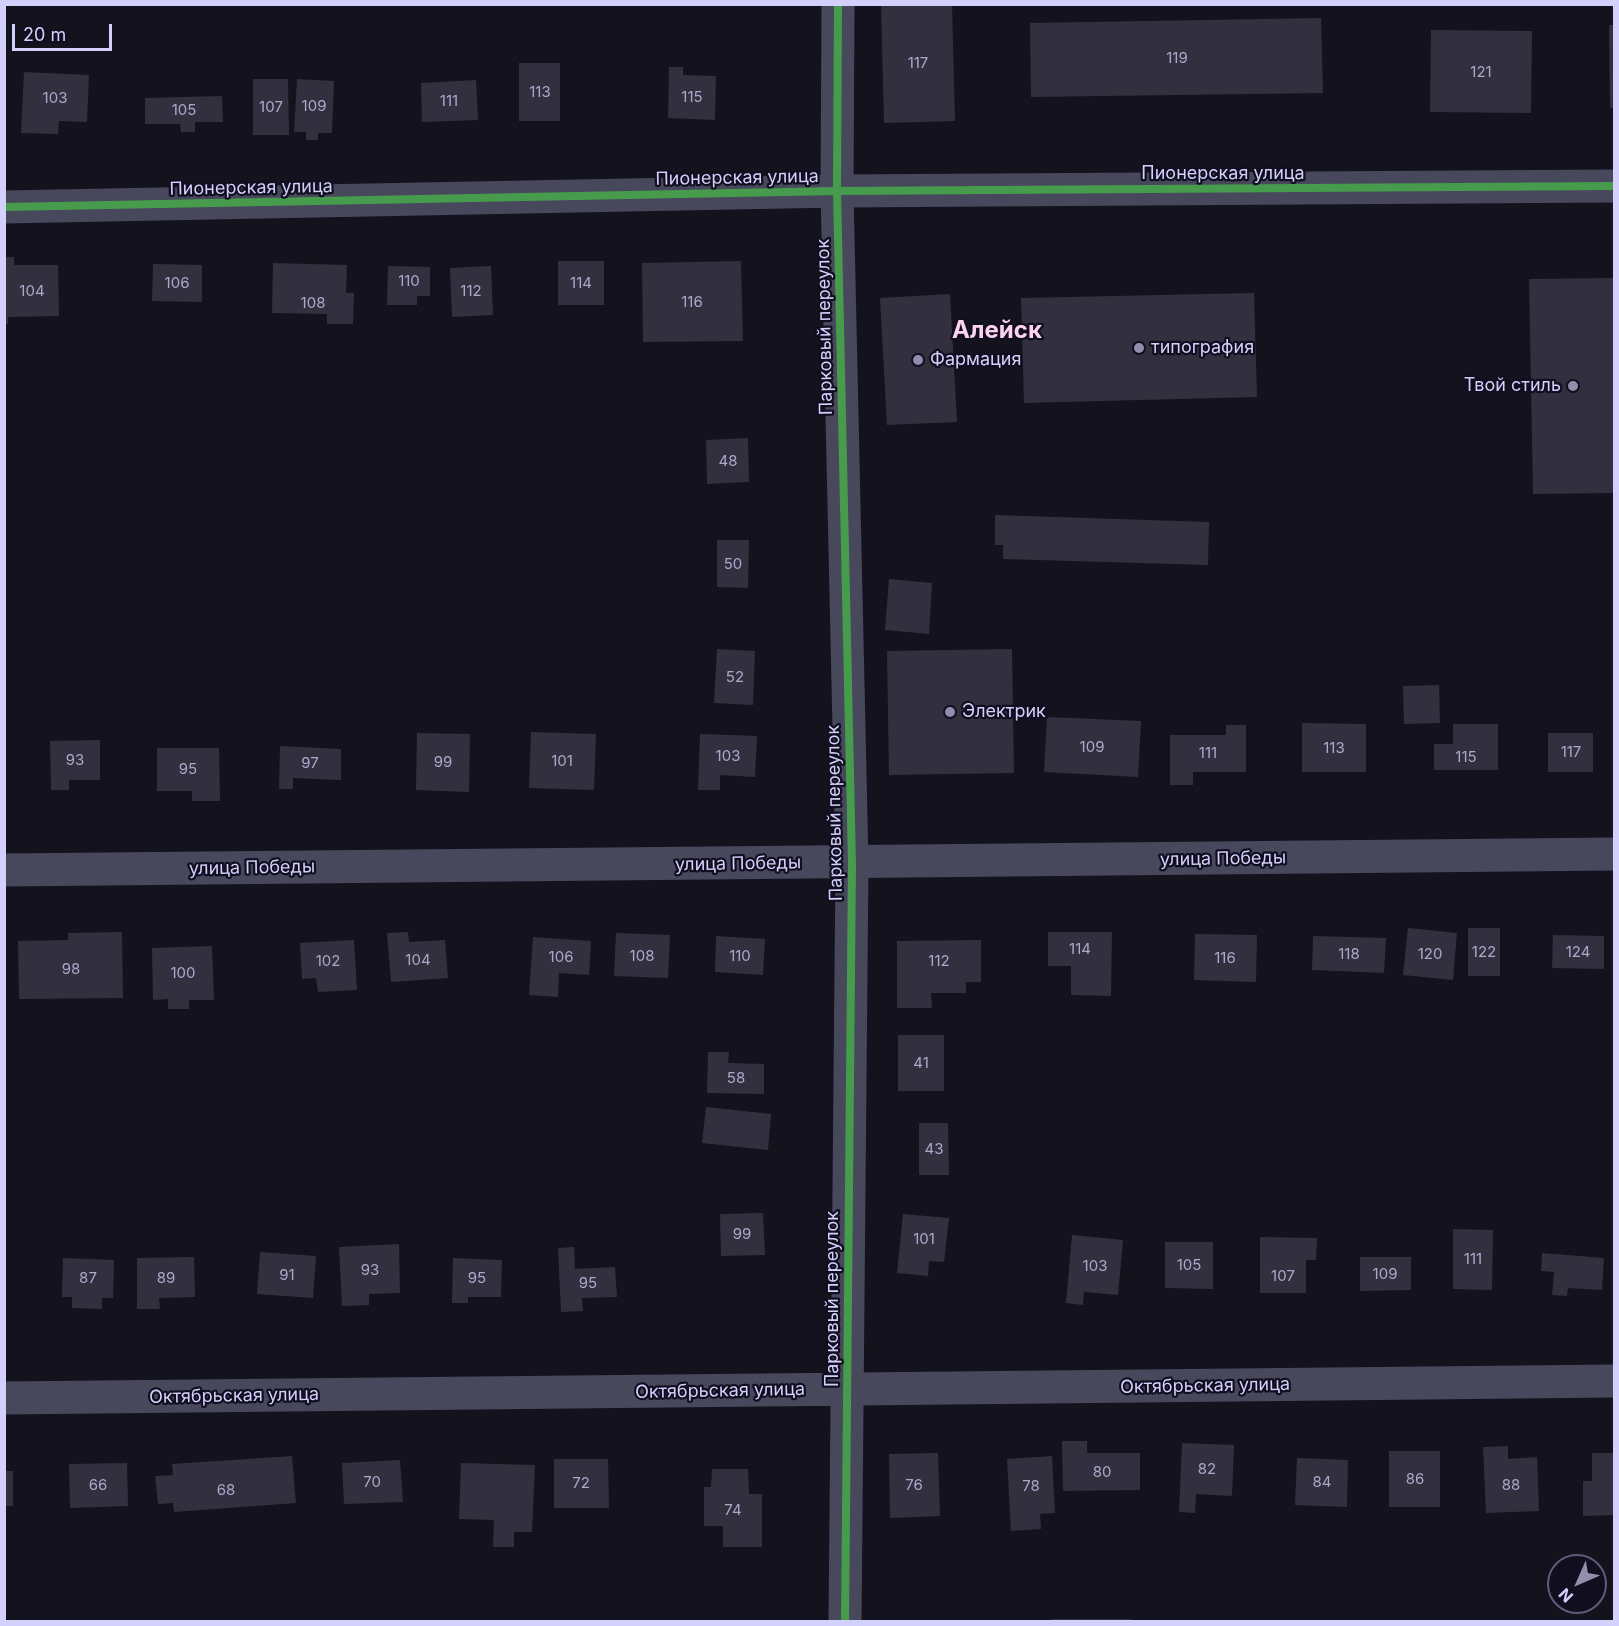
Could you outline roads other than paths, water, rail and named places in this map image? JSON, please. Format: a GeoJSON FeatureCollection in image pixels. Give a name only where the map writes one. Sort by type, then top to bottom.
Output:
{"type":"FeatureCollection","features":[{"type":"Feature","properties":{"kind":"street","name":"Парковый переулок"},"geometry":{"type":"LineString","coordinates":[[838,4],[837,191],[852,863],[845,1622]]}},
{"type":"Feature","properties":{"kind":"street","name":"Пионерская улица"},"geometry":{"type":"LineString","coordinates":[[4,207],[837,191],[1614,186]]}},
{"type":"Feature","properties":{"kind":"street","name":"улица Победы"},"geometry":{"type":"LineString","coordinates":[[4,870],[1614,854]]}},
{"type":"Feature","properties":{"kind":"street","name":"Октябрьская улица"},"geometry":{"type":"LineString","coordinates":[[4,1398],[1614,1381]]}},
{"type":"Feature","properties":{"kind":"place","name":"типография"},"geometry":{"type":"Point","coordinates":[1139,348]}},
{"type":"Feature","properties":{"kind":"place","name":"Фармация"},"geometry":{"type":"Point","coordinates":[918,360]}},
{"type":"Feature","properties":{"kind":"place","name":"Твой стиль"},"geometry":{"type":"Point","coordinates":[1573,386]}},
{"type":"Feature","properties":{"kind":"place","name":"Электрик"},"geometry":{"type":"Point","coordinates":[950,712]}},
{"type":"Feature","properties":{"kind":"district","name":"Алейск"},"geometry":{"type":"Point","coordinates":[997,331]}}]}
